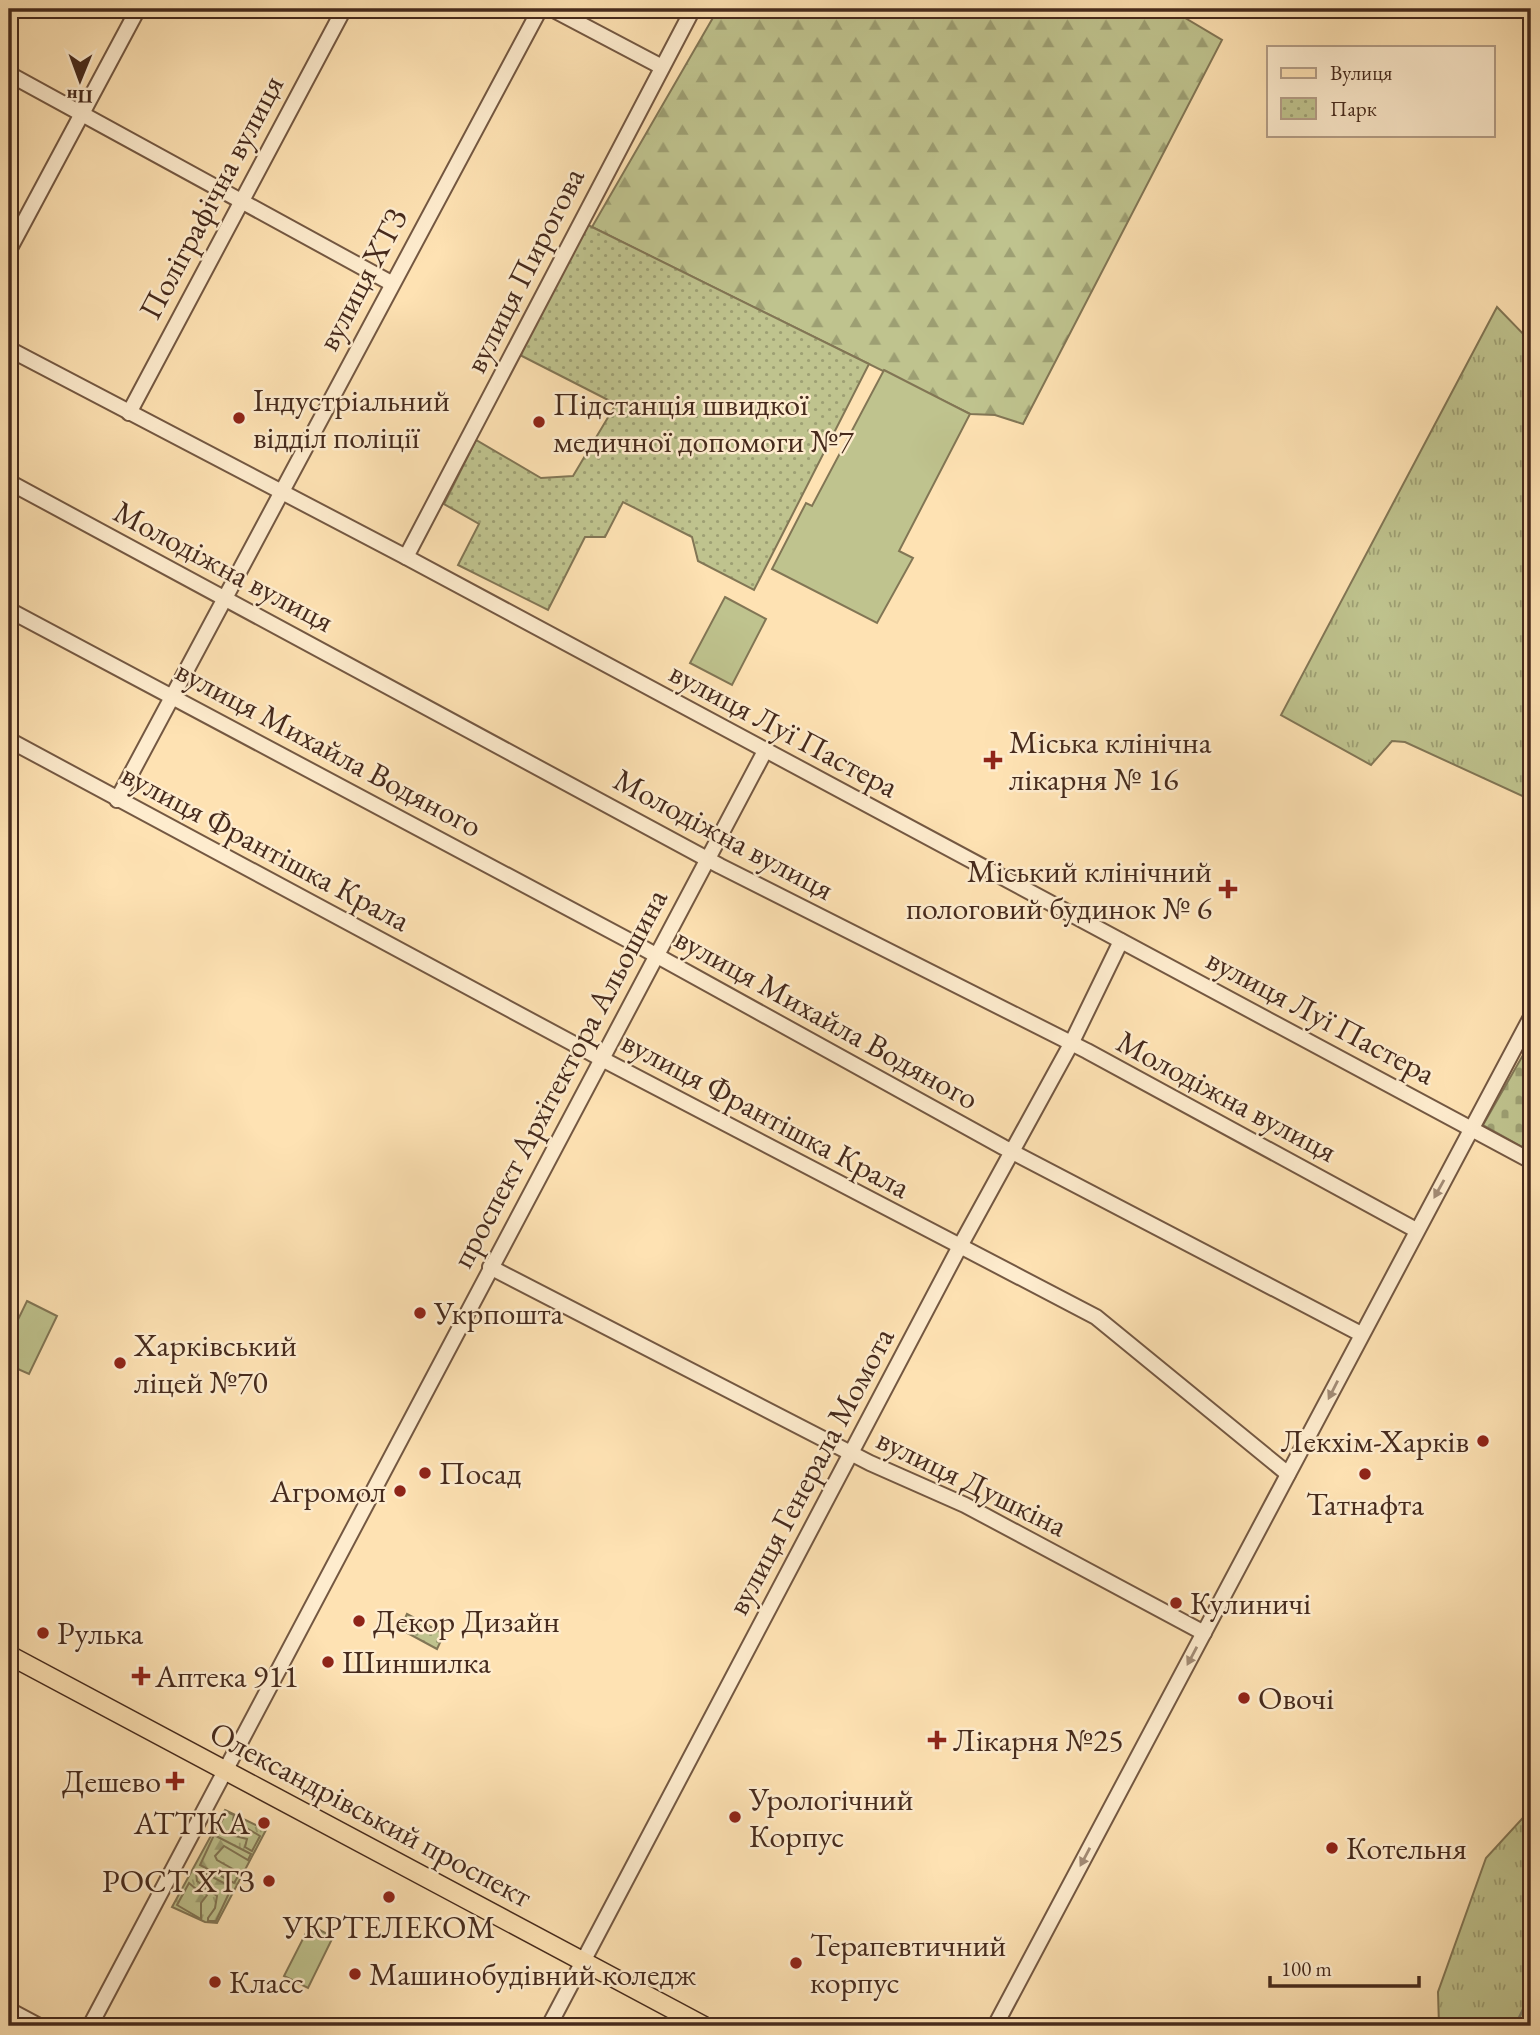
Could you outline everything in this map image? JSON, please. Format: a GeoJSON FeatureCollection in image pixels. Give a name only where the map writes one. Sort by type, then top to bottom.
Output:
{"type":"FeatureCollection","features":[{"type":"Feature","properties":{"kind":"main road","name":"Олександрівський проспект"},"geometry":{"type":"LineString","coordinates":[[9,1655],[704,2026]]}},
{"type":"Feature","properties":{"kind":"street"},"geometry":{"type":"LineString","coordinates":[[9,250],[138,9]]}},
{"type":"Feature","properties":{"kind":"street","name":"Поліграфічна вулиця"},"geometry":{"type":"LineString","coordinates":[[129,413],[344,9]]}},
{"type":"Feature","properties":{"kind":"street","name":"вулиця ХТЗ"},"geometry":{"type":"LineString","coordinates":[[117,800],[391,283],[540,9]]}},
{"type":"Feature","properties":{"kind":"street"},"geometry":{"type":"LineString","coordinates":[[552,9],[662,67]]}},
{"type":"Feature","properties":{"kind":"street","name":"вулиця Пирогова"},"geometry":{"type":"LineString","coordinates":[[406,557],[693,9]]}},
{"type":"Feature","properties":{"kind":"street"},"geometry":{"type":"LineString","coordinates":[[9,74],[391,283]]}},
{"type":"Feature","properties":{"kind":"street","name":"вулиця Луї Пастера"},"geometry":{"type":"LineString","coordinates":[[9,349],[406,557],[1531,1161]]}},
{"type":"Feature","properties":{"kind":"street","name":"Молодіжна вулиця"},"geometry":{"type":"LineString","coordinates":[[9,482],[708,859],[1071,1044],[1416,1230]]}},
{"type":"Feature","properties":{"kind":"street","name":"вулиця Михайла Водяного"},"geometry":{"type":"LineString","coordinates":[[9,610],[656,956],[1013,1152],[1361,1334]]}},
{"type":"Feature","properties":{"kind":"street","name":"вулиця Франтішка Крала"},"geometry":{"type":"LineString","coordinates":[[9,740],[601,1059],[959,1248],[1096,1317],[1288,1474]]}},
{"type":"Feature","properties":{"kind":"street","name":"проспект Архітектора Альошина"},"geometry":{"type":"LineString","coordinates":[[90,2026],[765,751]]}},
{"type":"Feature","properties":{"kind":"street","name":"вулиця Генерала Момота"},"geometry":{"type":"LineString","coordinates":[[549,2026],[959,1248],[1071,1044],[1121,941]]}},
{"type":"Feature","properties":{"kind":"street"},"geometry":{"type":"LineString","coordinates":[[995,2026],[1531,1017]]}},
{"type":"Feature","properties":{"kind":"street","name":"вулиця Душкіна"},"geometry":{"type":"LineString","coordinates":[[490,1267],[851,1453],[965,1505],[1204,1633]]}},
{"type":"Feature","properties":{"kind":"street"},"geometry":{"type":"LineString","coordinates":[[9,2010],[39,2026]]}},
{"type":"Feature","properties":{"kind":"green space"},"geometry":{"type":"Polygon","coordinates":[[[718,9],[1170,9],[1222,40],[1023,424],[995,415],[970,414],[592,227],[718,9]]]}},
{"type":"Feature","properties":{"kind":"green space"},"geometry":{"type":"Polygon","coordinates":[[[586,224],[869,364],[754,590],[698,561],[692,537],[623,502],[605,537],[585,537],[548,610],[458,565],[479,524],[444,504],[476,440],[541,478],[573,476],[616,404],[516,353],[586,224]]]}},
{"type":"Feature","properties":{"kind":"green space"},"geometry":{"type":"Polygon","coordinates":[[[1497,307],[1531,342],[1531,800],[1405,742],[1392,741],[1371,765],[1281,715],[1497,307]]]}},
{"type":"Feature","properties":{"kind":"green space"},"geometry":{"type":"Polygon","coordinates":[[[884,370],[970,414],[899,551],[913,558],[877,623],[772,569],[806,503],[812,506],[884,370]]]}},
{"type":"Feature","properties":{"kind":"green space"},"geometry":{"type":"Polygon","coordinates":[[[725,597],[766,619],[732,685],[690,663],[725,597]]]}},
{"type":"Feature","properties":{"kind":"green space"},"geometry":{"type":"Polygon","coordinates":[[[1531,1041],[1531,1152],[1483,1125],[1531,1041]]]}},
{"type":"Feature","properties":{"kind":"green space"},"geometry":{"type":"Polygon","coordinates":[[[27,1301],[57,1316],[29,1374],[9,1365],[9,1338],[27,1301]]]}},
{"type":"Feature","properties":{"kind":"green space"},"geometry":{"type":"Polygon","coordinates":[[[407,1614],[444,1634],[437,1649],[400,1629],[407,1614]]]}},
{"type":"Feature","properties":{"kind":"green space"},"geometry":{"type":"Polygon","coordinates":[[[1531,1809],[1531,2026],[1439,2026],[1438,1992],[1486,1858],[1531,1809]]]}},
{"type":"Feature","properties":{"kind":"green space"},"geometry":{"type":"Polygon","coordinates":[[[225,1810],[266,1830],[217,1923],[205,1922],[172,1907],[225,1810]]]}},
{"type":"Feature","properties":{"kind":"green space"},"geometry":{"type":"Polygon","coordinates":[[[227,1812],[234,1815],[233,1820],[260,1836],[252,1851],[245,1847],[247,1839],[216,1831],[227,1812]]]}},
{"type":"Feature","properties":{"kind":"green space"},"geometry":{"type":"Polygon","coordinates":[[[214,1835],[251,1854],[248,1860],[224,1846],[215,1856],[217,1860],[240,1873],[234,1883],[200,1865],[214,1835]]]}},
{"type":"Feature","properties":{"kind":"green space"},"geometry":{"type":"Polygon","coordinates":[[[201,1871],[224,1883],[230,1891],[216,1921],[208,1921],[208,1918],[215,1908],[217,1896],[197,1881],[196,1872],[201,1871]]]}},
{"type":"Feature","properties":{"kind":"green space"},"geometry":{"type":"Polygon","coordinates":[[[189,1883],[196,1889],[205,1890],[207,1895],[201,1903],[201,1919],[177,1905],[189,1883]]]}},
{"type":"Feature","properties":{"kind":"green space"},"geometry":{"type":"Polygon","coordinates":[[[310,1925],[333,1937],[308,1988],[284,1976],[310,1925]]]}},
{"type":"Feature","properties":{"kind":"waterway"},"geometry":{"type":"LineString","coordinates":[[1515,2026],[1531,1993]]}},
{"type":"Feature","properties":{"kind":"place","name":"Індустріальний відділ поліції"},"geometry":{"type":"Point","coordinates":[239,418]}},
{"type":"Feature","properties":{"kind":"place","name":"Підстанція швидкої медичної допомоги №7"},"geometry":{"type":"Point","coordinates":[539,422]}},
{"type":"Feature","properties":{"kind":"place","name":"Міська клінічна лікарня № 16"},"geometry":{"type":"Point","coordinates":[993,760]}},
{"type":"Feature","properties":{"kind":"place","name":"Міський клінічний пологовий будинок № 6"},"geometry":{"type":"Point","coordinates":[1228,889]}},
{"type":"Feature","properties":{"kind":"place","name":"Укрпошта"},"geometry":{"type":"Point","coordinates":[420,1313]}},
{"type":"Feature","properties":{"kind":"place","name":"Харківський ліцей №70"},"geometry":{"type":"Point","coordinates":[120,1363]}},
{"type":"Feature","properties":{"kind":"place","name":"Лекхім-Харків"},"geometry":{"type":"Point","coordinates":[1483,1441]}},
{"type":"Feature","properties":{"kind":"place","name":"Посад"},"geometry":{"type":"Point","coordinates":[425,1473]}},
{"type":"Feature","properties":{"kind":"place","name":"Татнафта"},"geometry":{"type":"Point","coordinates":[1365,1474]}},
{"type":"Feature","properties":{"kind":"place","name":"Агромол"},"geometry":{"type":"Point","coordinates":[400,1491]}},
{"type":"Feature","properties":{"kind":"place","name":"Кулиничі"},"geometry":{"type":"Point","coordinates":[1176,1603]}},
{"type":"Feature","properties":{"kind":"place","name":"Декор Дизайн"},"geometry":{"type":"Point","coordinates":[359,1621]}},
{"type":"Feature","properties":{"kind":"place","name":"Рулька"},"geometry":{"type":"Point","coordinates":[43,1633]}},
{"type":"Feature","properties":{"kind":"place","name":"Шиншилка"},"geometry":{"type":"Point","coordinates":[328,1662]}},
{"type":"Feature","properties":{"kind":"place","name":"Аптека 911"},"geometry":{"type":"Point","coordinates":[141,1676]}},
{"type":"Feature","properties":{"kind":"place","name":"Овочі"},"geometry":{"type":"Point","coordinates":[1244,1698]}},
{"type":"Feature","properties":{"kind":"place","name":"Лікарня №25"},"geometry":{"type":"Point","coordinates":[937,1740]}},
{"type":"Feature","properties":{"kind":"place","name":"Дешево"},"geometry":{"type":"Point","coordinates":[175,1781]}},
{"type":"Feature","properties":{"kind":"place","name":"Урологічний Корпус"},"geometry":{"type":"Point","coordinates":[735,1817]}},
{"type":"Feature","properties":{"kind":"place","name":"АТТІКА"},"geometry":{"type":"Point","coordinates":[264,1823]}},
{"type":"Feature","properties":{"kind":"place","name":"Котельня"},"geometry":{"type":"Point","coordinates":[1332,1848]}},
{"type":"Feature","properties":{"kind":"place","name":"РОСТ ХТЗ"},"geometry":{"type":"Point","coordinates":[269,1881]}},
{"type":"Feature","properties":{"kind":"place","name":"УКРТЕЛЕКОМ"},"geometry":{"type":"Point","coordinates":[389,1897]}},
{"type":"Feature","properties":{"kind":"place","name":"Терапевтичний корпус"},"geometry":{"type":"Point","coordinates":[796,1963]}},
{"type":"Feature","properties":{"kind":"place","name":"Машинобудівний коледж"},"geometry":{"type":"Point","coordinates":[355,1974]}},
{"type":"Feature","properties":{"kind":"place","name":"Класс"},"geometry":{"type":"Point","coordinates":[215,1982]}}]}
